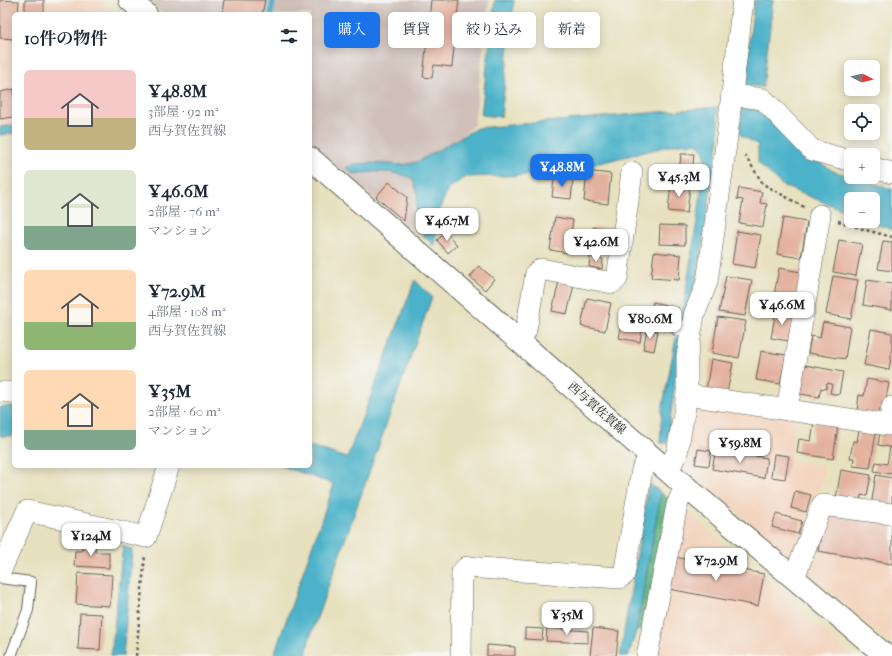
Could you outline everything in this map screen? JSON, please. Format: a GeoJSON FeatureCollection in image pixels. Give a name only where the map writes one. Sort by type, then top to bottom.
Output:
{"type":"FeatureCollection","features":[{"type":"Feature","properties":{"kind":"main road"},"geometry":{"type":"LineString","coordinates":[[130,0],[144,12]]}},
{"type":"Feature","properties":{"kind":"main road","name":"西与賀佐賀線"},"geometry":{"type":"LineString","coordinates":[[312,160],[685,486],[886,656]]}},
{"type":"Feature","properties":{"kind":"street"},"geometry":{"type":"LineString","coordinates":[[668,470],[677,453],[687,395],[687,356],[684,332],[694,315],[706,282],[726,144],[743,0]]}},
{"type":"Feature","properties":{"kind":"street"},"geometry":{"type":"LineString","coordinates":[[732,95],[763,100],[812,150],[844,159]]}},
{"type":"Feature","properties":{"kind":"street"},"geometry":{"type":"LineString","coordinates":[[880,170],[892,173]]}},
{"type":"Feature","properties":{"kind":"street"},"geometry":{"type":"LineString","coordinates":[[520,341],[526,330],[536,273],[541,269],[612,282],[617,279],[632,172]]}},
{"type":"Feature","properties":{"kind":"street"},"geometry":{"type":"LineString","coordinates":[[787,410],[820,215]]}},
{"type":"Feature","properties":{"kind":"street"},"geometry":{"type":"LineString","coordinates":[[0,392],[12,392]]}},
{"type":"Feature","properties":{"kind":"street"},"geometry":{"type":"LineString","coordinates":[[687,395],[889,425],[892,407]]}},
{"type":"Feature","properties":{"kind":"street"},"geometry":{"type":"LineString","coordinates":[[461,656],[462,572],[467,567],[619,578],[624,575],[642,470],[650,455]]}},
{"type":"Feature","properties":{"kind":"street"},"geometry":{"type":"LineString","coordinates":[[0,572],[26,511],[146,537],[169,468]]}},
{"type":"Feature","properties":{"kind":"street"},"geometry":{"type":"LineString","coordinates":[[647,656],[677,505],[685,486]]}},
{"type":"Feature","properties":{"kind":"street"},"geometry":{"type":"LineString","coordinates":[[794,578],[822,505],[892,514]]}},
{"type":"Feature","properties":{"kind":"lane"},"geometry":{"type":"LineString","coordinates":[[0,578],[31,582],[28,610],[11,656]]}},
{"type":"Feature","properties":{"kind":"path"},"geometry":{"type":"LineString","coordinates":[[726,144],[743,152],[763,184],[820,215],[892,237]]}},
{"type":"Feature","properties":{"kind":"path"},"geometry":{"type":"LineString","coordinates":[[136,656],[146,537]]}},
{"type":"Feature","properties":{"kind":"shaded area"},"geometry":{"type":"Polygon","coordinates":[[[0,0],[101,0],[115,12],[12,12],[12,125],[0,126],[0,0]]]}},
{"type":"Feature","properties":{"kind":"shaded area"},"geometry":{"type":"Polygon","coordinates":[[[147,0],[489,0],[488,12],[452,12],[452,48],[483,48],[474,125],[417,175],[410,230],[312,145],[312,12],[161,12],[147,0]]]}},
{"type":"Feature","properties":{"kind":"shaded area"},"geometry":{"type":"Polygon","coordinates":[[[690,402],[795,415],[791,460],[824,466],[817,506],[892,519],[892,645],[681,464],[690,402]]]}},
{"type":"Feature","properties":{"kind":"shaded area"},"geometry":{"type":"Polygon","coordinates":[[[680,505],[852,656],[649,656],[680,505]]]}},
{"type":"Feature","properties":{"kind":"green space"},"geometry":{"type":"Polygon","coordinates":[[[661,493],[672,501],[647,625],[636,632],[661,493]]]}},
{"type":"Feature","properties":{"kind":"water"},"geometry":{"type":"Polygon","coordinates":[[[495,0],[514,0],[513,12],[494,12],[495,0]]]}},
{"type":"Feature","properties":{"kind":"water"},"geometry":{"type":"Polygon","coordinates":[[[754,0],[773,0],[763,87],[745,85],[754,0]]]}},
{"type":"Feature","properties":{"kind":"water"},"geometry":{"type":"Polygon","coordinates":[[[489,48],[509,48],[501,117],[481,115],[489,48]]]}},
{"type":"Feature","properties":{"kind":"water"},"geometry":{"type":"Polygon","coordinates":[[[717,107],[719,138],[697,278],[691,296],[685,296],[700,202],[705,154],[697,143],[677,144],[583,167],[581,171],[540,180],[535,175],[465,177],[448,189],[440,208],[434,246],[414,226],[417,193],[413,179],[399,174],[383,172],[353,174],[346,168],[353,164],[372,163],[404,165],[417,162],[477,128],[717,107]]]}},
{"type":"Feature","properties":{"kind":"water"},"geometry":{"type":"Polygon","coordinates":[[[742,108],[760,110],[802,151],[833,171],[844,174],[844,184],[876,184],[892,189],[892,230],[880,225],[880,192],[844,192],[844,210],[783,186],[758,163],[758,145],[739,134],[742,108]]]}},
{"type":"Feature","properties":{"kind":"water"},"geometry":{"type":"Polygon","coordinates":[[[12,125],[12,133],[0,135],[0,127],[12,125]]]}},
{"type":"Feature","properties":{"kind":"water"},"geometry":{"type":"Polygon","coordinates":[[[415,280],[432,297],[309,640],[306,656],[275,656],[275,652],[334,484],[287,468],[312,468],[312,447],[347,458],[415,280]]]}},
{"type":"Feature","properties":{"kind":"water"},"geometry":{"type":"Polygon","coordinates":[[[676,338],[681,339],[667,443],[660,443],[662,410],[676,338]]]}},
{"type":"Feature","properties":{"kind":"water"},"geometry":{"type":"Polygon","coordinates":[[[12,406],[12,436],[0,436],[0,407],[12,406]]]}},
{"type":"Feature","properties":{"kind":"water"},"geometry":{"type":"Polygon","coordinates":[[[649,483],[661,493],[636,632],[628,656],[620,656],[649,483]]]}},
{"type":"Feature","properties":{"kind":"water"},"geometry":{"type":"Polygon","coordinates":[[[123,545],[132,550],[123,656],[111,656],[123,545]]]}},
{"type":"Feature","properties":{"kind":"building"},"geometry":{"type":"Polygon","coordinates":[[[0,0],[19,1],[18,12],[12,12],[12,39],[0,38],[0,0]]]}},
{"type":"Feature","properties":{"kind":"building"},"geometry":{"type":"Polygon","coordinates":[[[25,0],[44,0],[44,12],[25,12],[25,0]]]}},
{"type":"Feature","properties":{"kind":"building"},"geometry":{"type":"Polygon","coordinates":[[[224,0],[265,0],[262,12],[222,12],[224,0]]]}},
{"type":"Feature","properties":{"kind":"building"},"geometry":{"type":"Polygon","coordinates":[[[431,0],[459,0],[458,12],[452,12],[452,48],[454,48],[452,67],[434,65],[432,78],[423,77],[426,48],[444,48],[444,12],[430,12],[431,0]]]}},
{"type":"Feature","properties":{"kind":"building"},"geometry":{"type":"Polygon","coordinates":[[[12,89],[12,117],[0,119],[0,92],[12,89]]]}},
{"type":"Feature","properties":{"kind":"building"},"geometry":{"type":"Polygon","coordinates":[[[681,154],[694,154],[692,174],[679,173],[681,154]]]}},
{"type":"Feature","properties":{"kind":"building"},"geometry":{"type":"Polygon","coordinates":[[[587,171],[611,174],[608,204],[584,201],[587,171]]]}},
{"type":"Feature","properties":{"kind":"building"},"geometry":{"type":"Polygon","coordinates":[[[554,178],[573,180],[571,199],[552,197],[554,178]]]}},
{"type":"Feature","properties":{"kind":"building"},"geometry":{"type":"Polygon","coordinates":[[[389,182],[407,197],[404,221],[376,197],[389,182]]]}},
{"type":"Feature","properties":{"kind":"building"},"geometry":{"type":"Polygon","coordinates":[[[671,184],[690,186],[687,213],[668,211],[671,184]]]}},
{"type":"Feature","properties":{"kind":"building"},"geometry":{"type":"Polygon","coordinates":[[[739,188],[762,192],[760,203],[767,204],[763,227],[739,223],[743,200],[737,199],[739,188]]]}},
{"type":"Feature","properties":{"kind":"building"},"geometry":{"type":"Polygon","coordinates":[[[555,217],[573,220],[568,253],[550,250],[555,217]]]}},
{"type":"Feature","properties":{"kind":"building"},"geometry":{"type":"Polygon","coordinates":[[[783,218],[807,222],[801,258],[777,254],[783,218]]]}},
{"type":"Feature","properties":{"kind":"building"},"geometry":{"type":"Polygon","coordinates":[[[660,225],[685,226],[685,245],[659,244],[660,225]]]}},
{"type":"Feature","properties":{"kind":"building"},"geometry":{"type":"Polygon","coordinates":[[[593,227],[616,229],[613,253],[591,251],[593,227]]]}},
{"type":"Feature","properties":{"kind":"building"},"geometry":{"type":"Polygon","coordinates":[[[737,231],[761,235],[755,268],[732,264],[737,231]]]}},
{"type":"Feature","properties":{"kind":"building"},"geometry":{"type":"Polygon","coordinates":[[[446,232],[457,245],[448,253],[437,240],[446,232]]]}},
{"type":"Feature","properties":{"kind":"building"},"geometry":{"type":"Polygon","coordinates":[[[839,240],[862,244],[856,276],[833,272],[839,240]]]}},
{"type":"Feature","properties":{"kind":"building"},"geometry":{"type":"Polygon","coordinates":[[[883,241],[892,242],[892,271],[878,269],[883,241]]]}},
{"type":"Feature","properties":{"kind":"building"},"geometry":{"type":"Polygon","coordinates":[[[654,252],[681,255],[679,280],[651,278],[654,252]]]}},
{"type":"Feature","properties":{"kind":"building"},"geometry":{"type":"Polygon","coordinates":[[[590,257],[603,259],[602,269],[589,267],[590,257]]]}},
{"type":"Feature","properties":{"kind":"building"},"geometry":{"type":"Polygon","coordinates":[[[479,266],[494,279],[485,290],[470,277],[479,266]]]}},
{"type":"Feature","properties":{"kind":"building"},"geometry":{"type":"Polygon","coordinates":[[[779,268],[801,272],[796,306],[773,301],[779,268]]]}},
{"type":"Feature","properties":{"kind":"building"},"geometry":{"type":"Polygon","coordinates":[[[726,276],[752,280],[745,316],[719,312],[726,276]]]}},
{"type":"Feature","properties":{"kind":"building"},"geometry":{"type":"Polygon","coordinates":[[[833,276],[858,280],[851,319],[826,314],[833,276]]]}},
{"type":"Feature","properties":{"kind":"building"},"geometry":{"type":"Polygon","coordinates":[[[867,280],[892,284],[892,310],[863,305],[867,280]]]}},
{"type":"Feature","properties":{"kind":"building"},"geometry":{"type":"Polygon","coordinates":[[[559,281],[574,285],[567,314],[552,311],[559,281]]]}},
{"type":"Feature","properties":{"kind":"building"},"geometry":{"type":"Polygon","coordinates":[[[587,298],[611,303],[605,331],[581,326],[587,298]]]}},
{"type":"Feature","properties":{"kind":"building"},"geometry":{"type":"Polygon","coordinates":[[[653,302],[678,308],[673,328],[648,321],[653,302]]]}},
{"type":"Feature","properties":{"kind":"building"},"geometry":{"type":"Polygon","coordinates":[[[625,309],[645,312],[640,342],[619,338],[625,309]]]}},
{"type":"Feature","properties":{"kind":"building"},"geometry":{"type":"Polygon","coordinates":[[[776,310],[794,313],[789,341],[771,338],[776,310]]]}},
{"type":"Feature","properties":{"kind":"building"},"geometry":{"type":"Polygon","coordinates":[[[718,317],[746,321],[739,358],[712,353],[718,317]]]}},
{"type":"Feature","properties":{"kind":"building"},"geometry":{"type":"Polygon","coordinates":[[[823,322],[850,327],[845,359],[808,353],[811,336],[820,338],[823,322]]]}},
{"type":"Feature","properties":{"kind":"building"},"geometry":{"type":"Polygon","coordinates":[[[647,329],[658,331],[654,351],[643,349],[647,329]]]}},
{"type":"Feature","properties":{"kind":"building"},"geometry":{"type":"Polygon","coordinates":[[[871,329],[892,333],[892,350],[889,370],[864,365],[871,329]]]}},
{"type":"Feature","properties":{"kind":"building"},"geometry":{"type":"Polygon","coordinates":[[[761,351],[786,355],[780,384],[756,380],[761,351]]]}},
{"type":"Feature","properties":{"kind":"building"},"geometry":{"type":"Polygon","coordinates":[[[711,359],[733,363],[727,393],[706,390],[711,359]]]}},
{"type":"Feature","properties":{"kind":"building"},"geometry":{"type":"Polygon","coordinates":[[[805,365],[843,372],[839,395],[830,393],[832,384],[827,383],[826,389],[821,388],[819,397],[800,394],[805,365]]]}},
{"type":"Feature","properties":{"kind":"building"},"geometry":{"type":"Polygon","coordinates":[[[867,379],[889,383],[884,409],[879,408],[878,415],[857,411],[859,395],[864,396],[867,379]]]}},
{"type":"Feature","properties":{"kind":"building"},"geometry":{"type":"Polygon","coordinates":[[[814,422],[838,426],[833,459],[797,453],[799,439],[811,441],[814,422]]]}},
{"type":"Feature","properties":{"kind":"building"},"geometry":{"type":"Polygon","coordinates":[[[859,430],[876,433],[870,468],[853,466],[854,458],[850,458],[853,441],[857,442],[859,430]]]}},
{"type":"Feature","properties":{"kind":"building"},"geometry":{"type":"Polygon","coordinates":[[[880,433],[892,435],[892,474],[874,471],[876,462],[887,464],[890,447],[878,445],[880,433]]]}},
{"type":"Feature","properties":{"kind":"building"},"geometry":{"type":"Polygon","coordinates":[[[698,449],[711,451],[709,466],[695,464],[698,449]]]}},
{"type":"Feature","properties":{"kind":"building"},"geometry":{"type":"Polygon","coordinates":[[[716,449],[767,458],[764,478],[712,469],[716,449]]]}},
{"type":"Feature","properties":{"kind":"building"},"geometry":{"type":"Polygon","coordinates":[[[774,454],[789,456],[785,479],[771,477],[774,454]]]}},
{"type":"Feature","properties":{"kind":"building"},"geometry":{"type":"Polygon","coordinates":[[[841,470],[871,475],[867,496],[861,495],[860,503],[836,498],[841,470]]]}},
{"type":"Feature","properties":{"kind":"building"},"geometry":{"type":"Polygon","coordinates":[[[876,475],[892,478],[892,510],[871,506],[876,475]]]}},
{"type":"Feature","properties":{"kind":"building"},"geometry":{"type":"Polygon","coordinates":[[[795,491],[811,495],[806,512],[791,508],[795,491]]]}},
{"type":"Feature","properties":{"kind":"building"},"geometry":{"type":"Polygon","coordinates":[[[826,508],[892,520],[892,564],[818,551],[826,508]]]}},
{"type":"Feature","properties":{"kind":"building"},"geometry":{"type":"Polygon","coordinates":[[[776,514],[802,521],[798,534],[772,527],[776,514]]]}},
{"type":"Feature","properties":{"kind":"building"},"geometry":{"type":"Polygon","coordinates":[[[82,543],[96,544],[95,552],[109,552],[109,568],[74,566],[75,551],[82,551],[82,543]]]}},
{"type":"Feature","properties":{"kind":"building"},"geometry":{"type":"Polygon","coordinates":[[[675,557],[764,574],[758,606],[669,589],[675,557]]]}},
{"type":"Feature","properties":{"kind":"building"},"geometry":{"type":"Polygon","coordinates":[[[78,573],[112,575],[110,606],[76,604],[78,573]]]}},
{"type":"Feature","properties":{"kind":"building"},"geometry":{"type":"Polygon","coordinates":[[[80,613],[102,614],[100,650],[78,649],[80,613]]]}},
{"type":"Feature","properties":{"kind":"building"},"geometry":{"type":"Polygon","coordinates":[[[525,628],[543,629],[542,640],[525,639],[525,628]]]}},
{"type":"Feature","properties":{"kind":"building"},"geometry":{"type":"Polygon","coordinates":[[[547,628],[588,631],[588,643],[546,641],[547,628]]]}},
{"type":"Feature","properties":{"kind":"building"},"geometry":{"type":"Polygon","coordinates":[[[593,628],[619,631],[616,656],[590,656],[593,628]]]}},
{"type":"Feature","properties":{"kind":"building"},"geometry":{"type":"Polygon","coordinates":[[[487,645],[515,647],[515,656],[487,656],[487,645]]]}},
{"type":"Feature","properties":{"kind":"waterway"},"geometry":{"type":"LineString","coordinates":[[271,12],[273,0]]}},
{"type":"Feature","properties":{"kind":"waterway"},"geometry":{"type":"LineString","coordinates":[[678,345],[689,289]]}}]}
